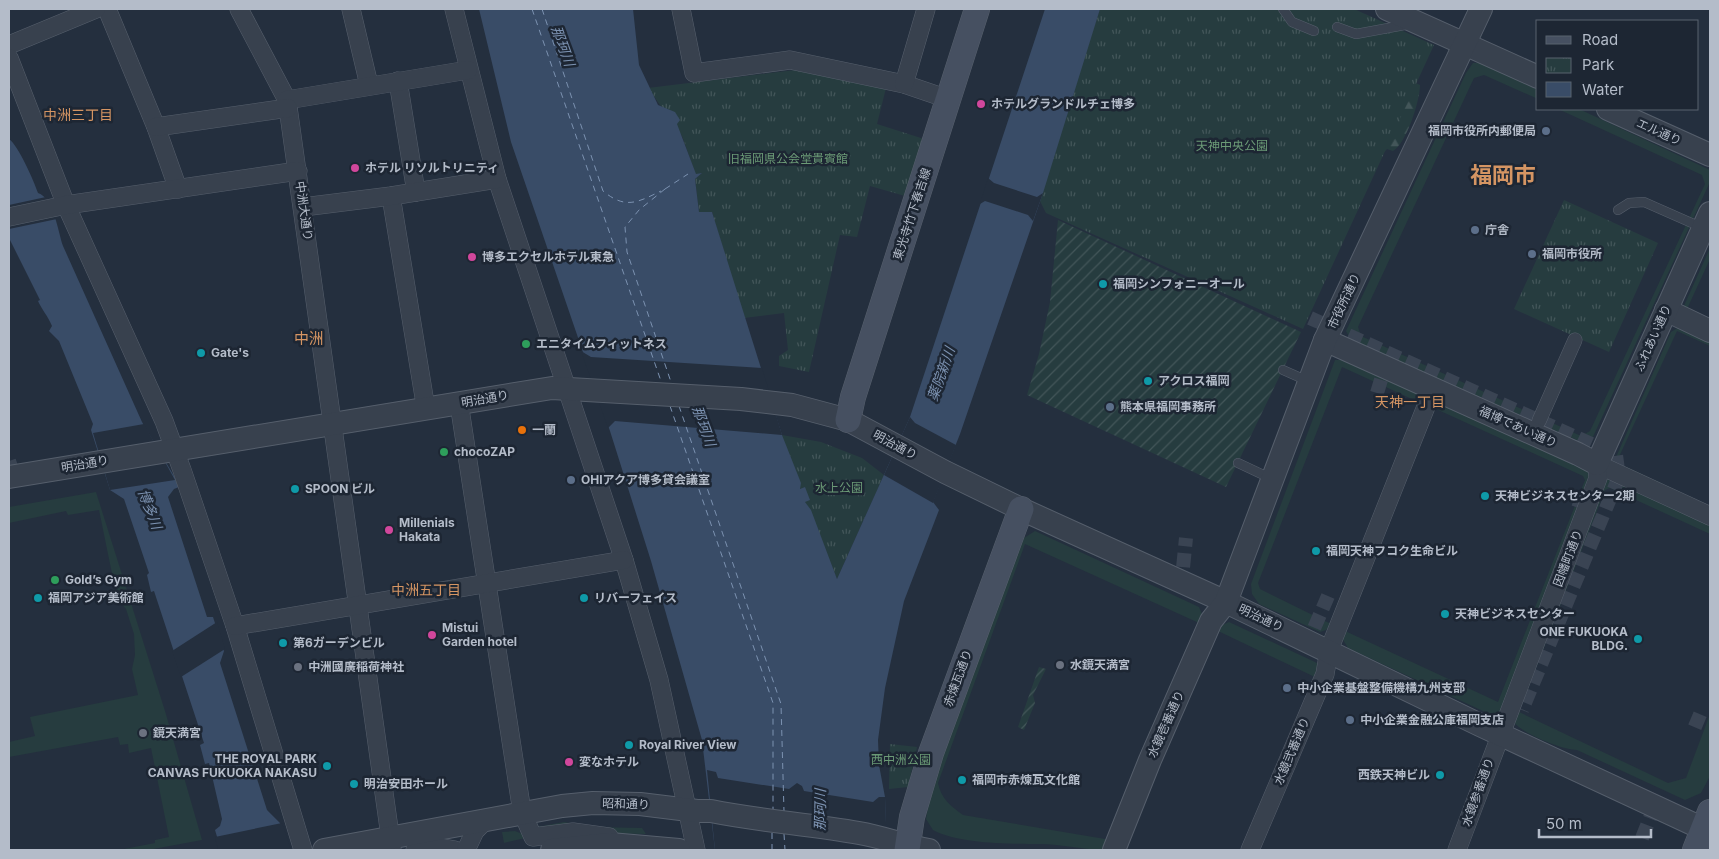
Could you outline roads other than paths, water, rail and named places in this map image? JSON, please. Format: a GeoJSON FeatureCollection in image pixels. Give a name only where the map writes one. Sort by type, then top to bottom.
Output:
{"type":"FeatureCollection","features":[{"type":"Feature","properties":{"kind":"main road","name":"東光寺竹下春吉線"},"geometry":{"type":"LineString","coordinates":[[848,420],[853,397],[977,9]]}},
{"type":"Feature","properties":{"kind":"main road","name":"赤煉瓦通り"},"geometry":{"type":"LineString","coordinates":[[908,847],[912,817],[930,753],[1021,509]]}},
{"type":"Feature","properties":{"kind":"street"},"geometry":{"type":"LineString","coordinates":[[9,44],[96,9]]}},
{"type":"Feature","properties":{"kind":"street"},"geometry":{"type":"LineString","coordinates":[[107,9],[156,127],[178,189]]}},
{"type":"Feature","properties":{"kind":"street","name":"中洲大通り"},"geometry":{"type":"LineString","coordinates":[[239,9],[288,104],[393,846]]}},
{"type":"Feature","properties":{"kind":"street"},"geometry":{"type":"LineString","coordinates":[[351,9],[369,85]]}},
{"type":"Feature","properties":{"kind":"street"},"geometry":{"type":"LineString","coordinates":[[454,9],[497,179],[624,560],[659,680],[696,850]]}},
{"type":"Feature","properties":{"kind":"street"},"geometry":{"type":"LineString","coordinates":[[681,9],[694,74],[790,60],[904,84],[948,99]]}},
{"type":"Feature","properties":{"kind":"street"},"geometry":{"type":"LineString","coordinates":[[904,84],[926,9]]}},
{"type":"Feature","properties":{"kind":"street"},"geometry":{"type":"LineString","coordinates":[[1387,9],[1536,76]]}},
{"type":"Feature","properties":{"kind":"street","name":"市役所通り"},"geometry":{"type":"LineString","coordinates":[[1226,602],[1325,340],[1481,9]]}},
{"type":"Feature","properties":{"kind":"street"},"geometry":{"type":"LineString","coordinates":[[9,58],[59,206],[164,421],[166,451],[235,626],[303,850]]}},
{"type":"Feature","properties":{"kind":"street"},"geometry":{"type":"LineString","coordinates":[[156,127],[288,104],[369,85],[468,70]]}},
{"type":"Feature","properties":{"kind":"street"},"geometry":{"type":"LineString","coordinates":[[398,81],[416,192]]}},
{"type":"Feature","properties":{"kind":"street","name":"エル通り"},"geometry":{"type":"LineString","coordinates":[[1610,110],[1710,155]]}},
{"type":"Feature","properties":{"kind":"street"},"geometry":{"type":"LineString","coordinates":[[9,217],[59,206],[298,171]]}},
{"type":"Feature","properties":{"kind":"street"},"geometry":{"type":"LineString","coordinates":[[303,207],[390,196],[497,179]]}},
{"type":"Feature","properties":{"kind":"street"},"geometry":{"type":"LineString","coordinates":[[390,196],[426,409]]}},
{"type":"Feature","properties":{"kind":"street","name":"ふれあい通り"},"geometry":{"type":"LineString","coordinates":[[1596,464],[1707,221]]}},
{"type":"Feature","properties":{"kind":"street"},"geometry":{"type":"LineString","coordinates":[[1666,310],[1710,331]]}},
{"type":"Feature","properties":{"kind":"street","name":"福博であい通り"},"geometry":{"type":"LineString","coordinates":[[1325,340],[1578,454],[1710,516]]}},
{"type":"Feature","properties":{"kind":"street"},"geometry":{"type":"LineString","coordinates":[[1539,421],[1575,340]]}},
{"type":"Feature","properties":{"kind":"street","name":"明治通り"},"geometry":{"type":"LineString","coordinates":[[9,477],[552,388],[594,388],[772,402],[848,420],[945,472],[1021,509],[1329,650],[1499,734],[1705,831]]}},
{"type":"Feature","properties":{"kind":"street","name":"水鏡弐番通り"},"geometry":{"type":"LineString","coordinates":[[1250,850],[1325,674],[1329,650],[1433,388]]}},
{"type":"Feature","properties":{"kind":"street"},"geometry":{"type":"LineString","coordinates":[[459,403],[485,585],[522,812],[533,837],[573,832],[609,837],[610,844]]}},
{"type":"Feature","properties":{"kind":"street","name":"因幡町通り"},"geometry":{"type":"LineString","coordinates":[[1499,734],[1598,478],[1596,464]]}},
{"type":"Feature","properties":{"kind":"street"},"geometry":{"type":"LineString","coordinates":[[235,626],[358,607],[624,560]]}},
{"type":"Feature","properties":{"kind":"street","name":"水鏡壱番通り"},"geometry":{"type":"LineString","coordinates":[[1114,850],[1150,760],[1210,621],[1226,602]]}},
{"type":"Feature","properties":{"kind":"street","name":"水鏡参番通り"},"geometry":{"type":"LineString","coordinates":[[1457,850],[1499,734]]}},
{"type":"Feature","properties":{"kind":"street","name":"昭和通り"},"geometry":{"type":"LineString","coordinates":[[324,850],[393,846],[522,812],[593,803],[640,804],[711,811],[859,833],[908,847]]}},
{"type":"Feature","properties":{"kind":"street"},"geometry":{"type":"LineString","coordinates":[[466,850],[475,831],[486,820]]}},
{"type":"Feature","properties":{"kind":"street"},"geometry":{"type":"LineString","coordinates":[[552,850],[610,844],[646,845],[679,850]]}},
{"type":"Feature","properties":{"kind":"street"},"geometry":{"type":"LineString","coordinates":[[415,850],[438,847],[455,850]]}},
{"type":"Feature","properties":{"kind":"lane"},"geometry":{"type":"LineString","coordinates":[[1283,9],[1292,22],[1314,31]]}},
{"type":"Feature","properties":{"kind":"lane"},"geometry":{"type":"LineString","coordinates":[[1337,27],[1356,34],[1417,22]]}},
{"type":"Feature","properties":{"kind":"lane"},"geometry":{"type":"LineString","coordinates":[[1618,210],[1629,203],[1644,202],[1707,221]]}},
{"type":"Feature","properties":{"kind":"lane"},"geometry":{"type":"LineString","coordinates":[[1282,370],[1310,382]]}},
{"type":"Feature","properties":{"kind":"lane"},"geometry":{"type":"LineString","coordinates":[[1238,464],[1273,479]]}},
{"type":"Feature","properties":{"kind":"water"},"geometry":{"type":"Polygon","coordinates":[[[479,9],[633,9],[639,65],[658,105],[675,112],[680,120],[677,124],[696,174],[702,173],[695,179],[699,212],[712,212],[782,435],[801,483],[800,489],[805,487],[810,500],[805,502],[811,510],[837,579],[910,417],[1045,9],[1100,9],[1043,193],[960,434],[933,502],[939,510],[904,601],[885,688],[878,740],[879,765],[885,797],[887,850],[715,850],[702,740],[651,561],[610,431],[511,142],[479,9]]]}},
{"type":"Feature","properties":{"kind":"water","name":"博多川"},"geometry":{"type":"Polygon","coordinates":[[[9,139],[21,156],[38,193],[48,201],[52,208],[63,246],[142,422],[177,481],[179,487],[174,489],[168,497],[207,617],[213,617],[224,651],[220,663],[267,810],[280,823],[289,850],[221,850],[215,830],[220,826],[222,819],[209,763],[205,764],[200,745],[204,743],[154,591],[151,592],[147,575],[149,573],[124,499],[110,490],[91,430],[93,424],[59,341],[49,331],[52,326],[49,319],[38,301],[40,300],[9,238],[9,139]]]}},
{"type":"Feature","properties":{"kind":"tunnel"},"geometry":{"type":"LineString","coordinates":[[1310,318],[1616,455],[1619,477],[1522,710]]}},
{"type":"Feature","properties":{"kind":"tunnel"},"geometry":{"type":"LineString","coordinates":[[1377,393],[1387,360]]}},
{"type":"Feature","properties":{"kind":"tunnel"},"geometry":{"type":"LineString","coordinates":[[9,461],[14,476]]}},
{"type":"Feature","properties":{"kind":"tunnel"},"geometry":{"type":"LineString","coordinates":[[1574,499],[1596,507]]}},
{"type":"Feature","properties":{"kind":"tunnel"},"geometry":{"type":"LineString","coordinates":[[1181,588],[1186,538]]}},
{"type":"Feature","properties":{"kind":"tunnel"},"geometry":{"type":"LineString","coordinates":[[1306,647],[1328,596]]}},
{"type":"Feature","properties":{"kind":"tunnel"},"geometry":{"type":"LineString","coordinates":[[1691,718],[1710,726]]}},
{"type":"Feature","properties":{"kind":"tunnel"},"geometry":{"type":"LineString","coordinates":[[1642,838],[1652,813]]}},
{"type":"Feature","properties":{"kind":"place","name":"ホテルグランドルチェ博多"},"geometry":{"type":"Point","coordinates":[981,104]}},
{"type":"Feature","properties":{"kind":"place","name":"福岡市役所内郵便局"},"geometry":{"type":"Point","coordinates":[1546,131]}},
{"type":"Feature","properties":{"kind":"place","name":"ホテル リソルトリニティ"},"geometry":{"type":"Point","coordinates":[355,168]}},
{"type":"Feature","properties":{"kind":"place","name":"庁舎"},"geometry":{"type":"Point","coordinates":[1475,230]}},
{"type":"Feature","properties":{"kind":"place","name":"福岡市役所"},"geometry":{"type":"Point","coordinates":[1532,254]}},
{"type":"Feature","properties":{"kind":"place","name":"博多エクセルホテル東急"},"geometry":{"type":"Point","coordinates":[472,257]}},
{"type":"Feature","properties":{"kind":"place","name":"福岡シンフォニーオール"},"geometry":{"type":"Point","coordinates":[1103,284]}},
{"type":"Feature","properties":{"kind":"place","name":"エニタイムフィットネス"},"geometry":{"type":"Point","coordinates":[526,344]}},
{"type":"Feature","properties":{"kind":"place","name":"Gate's"},"geometry":{"type":"Point","coordinates":[201,353]}},
{"type":"Feature","properties":{"kind":"place","name":"アクロス福岡"},"geometry":{"type":"Point","coordinates":[1148,381]}},
{"type":"Feature","properties":{"kind":"place","name":"熊本県福岡事務所"},"geometry":{"type":"Point","coordinates":[1110,407]}},
{"type":"Feature","properties":{"kind":"place","name":"一蘭"},"geometry":{"type":"Point","coordinates":[522,430]}},
{"type":"Feature","properties":{"kind":"place","name":"chocoZAP"},"geometry":{"type":"Point","coordinates":[444,452]}},
{"type":"Feature","properties":{"kind":"place","name":"OHIアクア博多貸会議室"},"geometry":{"type":"Point","coordinates":[571,480]}},
{"type":"Feature","properties":{"kind":"place","name":"SPOON ビル"},"geometry":{"type":"Point","coordinates":[295,489]}},
{"type":"Feature","properties":{"kind":"place","name":"天神ビジネスセンター2期"},"geometry":{"type":"Point","coordinates":[1485,496]}},
{"type":"Feature","properties":{"kind":"place","name":"Millenials Hakata"},"geometry":{"type":"Point","coordinates":[389,530]}},
{"type":"Feature","properties":{"kind":"place","name":"福岡天神フコク生命ビル"},"geometry":{"type":"Point","coordinates":[1316,551]}},
{"type":"Feature","properties":{"kind":"place","name":"Gold’s Gym"},"geometry":{"type":"Point","coordinates":[55,580]}},
{"type":"Feature","properties":{"kind":"place","name":"福岡アジア美術館"},"geometry":{"type":"Point","coordinates":[38,598]}},
{"type":"Feature","properties":{"kind":"place","name":"リバーフェイス"},"geometry":{"type":"Point","coordinates":[584,598]}},
{"type":"Feature","properties":{"kind":"place","name":"天神ビジネスセンター"},"geometry":{"type":"Point","coordinates":[1445,614]}},
{"type":"Feature","properties":{"kind":"place","name":"Mistui Garden hotel"},"geometry":{"type":"Point","coordinates":[432,635]}},
{"type":"Feature","properties":{"kind":"place","name":"ONE FUKUOKA BLDG."},"geometry":{"type":"Point","coordinates":[1638,639]}},
{"type":"Feature","properties":{"kind":"place","name":"第6ガーデンビル"},"geometry":{"type":"Point","coordinates":[283,643]}},
{"type":"Feature","properties":{"kind":"place","name":"水鏡天満宮"},"geometry":{"type":"Point","coordinates":[1060,665]}},
{"type":"Feature","properties":{"kind":"place","name":"中洲國廣稲荷神社"},"geometry":{"type":"Point","coordinates":[298,667]}},
{"type":"Feature","properties":{"kind":"place","name":"中小企業基盤整備機構九州支部"},"geometry":{"type":"Point","coordinates":[1287,688]}},
{"type":"Feature","properties":{"kind":"place","name":"中小企業金融公庫福岡支店"},"geometry":{"type":"Point","coordinates":[1350,720]}},
{"type":"Feature","properties":{"kind":"place","name":"鏡天満宮"},"geometry":{"type":"Point","coordinates":[143,733]}},
{"type":"Feature","properties":{"kind":"place","name":"Royal River View"},"geometry":{"type":"Point","coordinates":[629,745]}},
{"type":"Feature","properties":{"kind":"place","name":"変なホテル"},"geometry":{"type":"Point","coordinates":[569,762]}},
{"type":"Feature","properties":{"kind":"place","name":"THE ROYAL PARK CANVAS FUKUOKA NAKASU"},"geometry":{"type":"Point","coordinates":[327,766]}},
{"type":"Feature","properties":{"kind":"place","name":"西鉄天神ビル"},"geometry":{"type":"Point","coordinates":[1440,775]}},
{"type":"Feature","properties":{"kind":"place","name":"福岡市赤煉瓦文化館"},"geometry":{"type":"Point","coordinates":[962,780]}},
{"type":"Feature","properties":{"kind":"place","name":"明治安田ホール"},"geometry":{"type":"Point","coordinates":[354,784]}},
{"type":"Feature","properties":{"kind":"district","name":"中洲三丁目"},"geometry":{"type":"Point","coordinates":[78,115]}},
{"type":"Feature","properties":{"kind":"district","name":"福岡市"},"geometry":{"type":"Point","coordinates":[1503,175]}},
{"type":"Feature","properties":{"kind":"district","name":"中洲"},"geometry":{"type":"Point","coordinates":[309,339]}},
{"type":"Feature","properties":{"kind":"district","name":"天神一丁目"},"geometry":{"type":"Point","coordinates":[1410,402]}},
{"type":"Feature","properties":{"kind":"district","name":"中洲五丁目"},"geometry":{"type":"Point","coordinates":[426,590]}},
{"type":"Feature","properties":{"kind":"water label","name":"那珂川"},"geometry":{"type":"Point","coordinates":[563,46]}},
{"type":"Feature","properties":{"kind":"water label","name":"薬院新川"},"geometry":{"type":"Point","coordinates":[941,374]}},
{"type":"Feature","properties":{"kind":"water label","name":"那珂川"},"geometry":{"type":"Point","coordinates":[704,426]}},
{"type":"Feature","properties":{"kind":"water label","name":"那珂川"},"geometry":{"type":"Point","coordinates":[820,810]}},
{"type":"Feature","properties":{"kind":"park label","name":"天神中央公園"},"geometry":{"type":"Point","coordinates":[1232,146]}},
{"type":"Feature","properties":{"kind":"park label","name":"旧福岡県公会堂貴賓館"},"geometry":{"type":"Point","coordinates":[788,159]}},
{"type":"Feature","properties":{"kind":"park label","name":"水上公園"},"geometry":{"type":"Point","coordinates":[839,488]}},
{"type":"Feature","properties":{"kind":"park label","name":"西中洲公園"},"geometry":{"type":"Point","coordinates":[901,760]}}]}
